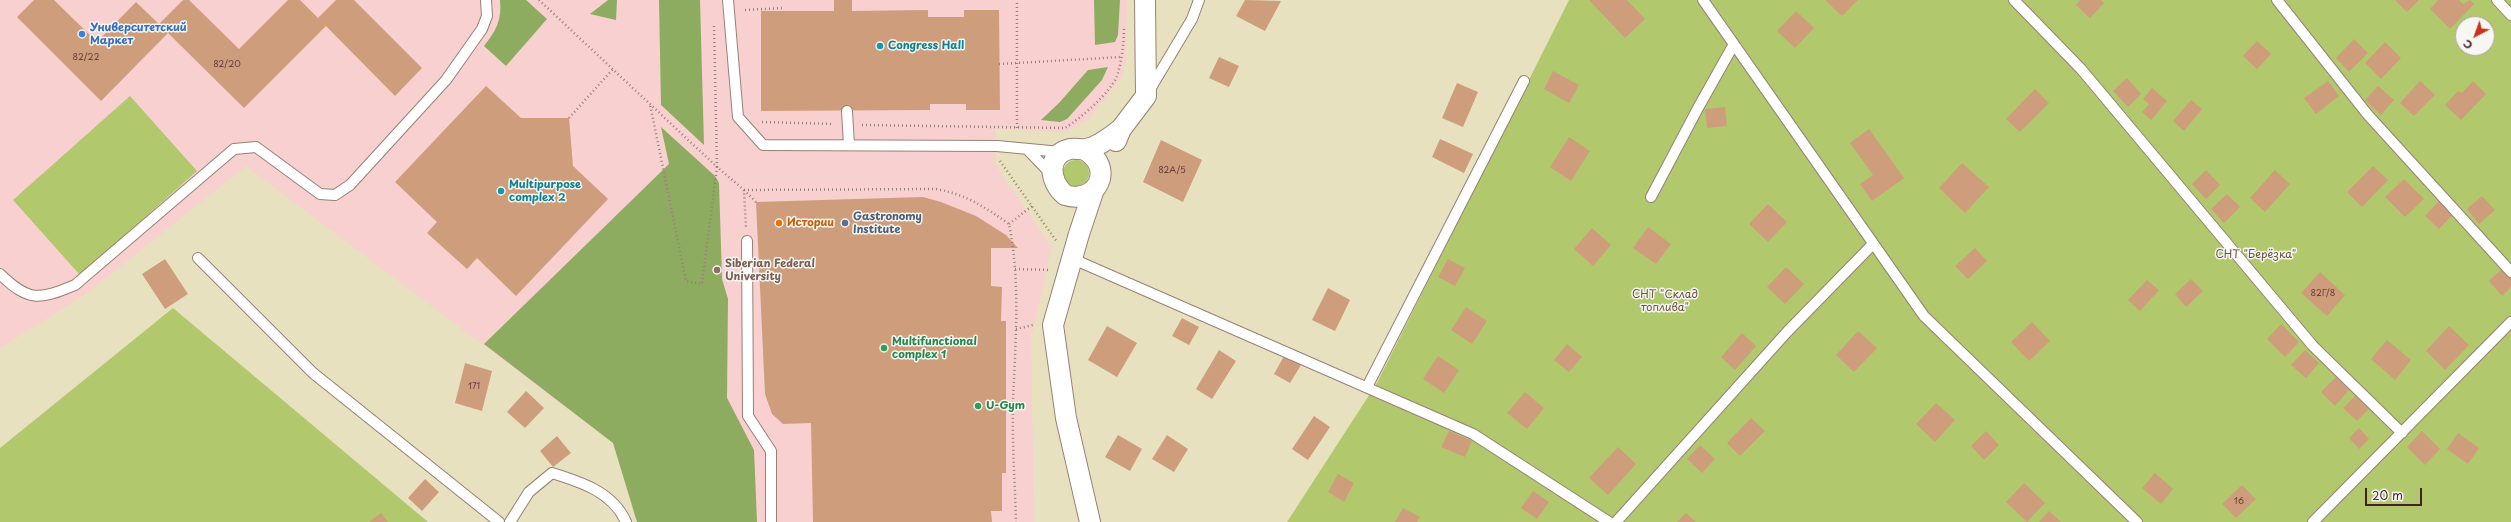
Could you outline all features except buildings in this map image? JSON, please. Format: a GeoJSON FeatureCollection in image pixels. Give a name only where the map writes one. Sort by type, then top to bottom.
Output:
{"type":"FeatureCollection","features":[{"type":"Feature","properties":{"kind":"street"},"geometry":{"type":"LineString","coordinates":[[1090,522],[1066,418],[1053,325],[1079,234],[1098,182],[1121,129],[1146,96],[1145,0]]}},
{"type":"Feature","properties":{"kind":"street"},"geometry":{"type":"LineString","coordinates":[[1079,234],[1065,195],[1053,182],[1051,174],[1052,166],[1062,152],[1070,149],[1085,150],[1104,141],[1121,129]]}},
{"type":"Feature","properties":{"kind":"street"},"geometry":{"type":"LineString","coordinates":[[1085,150],[1097,160],[1098,182]]}},
{"type":"Feature","properties":{"kind":"street"},"geometry":{"type":"LineString","coordinates":[[1065,195],[1081,197],[1098,182]]}},
{"type":"Feature","properties":{"kind":"lane"},"geometry":{"type":"LineString","coordinates":[[0,274],[16,290],[29,296],[53,295],[75,285],[234,149],[256,147],[320,194],[335,195],[350,185],[446,80],[482,29],[487,16],[486,0]]}},
{"type":"Feature","properties":{"kind":"lane"},"geometry":{"type":"LineString","coordinates":[[728,0],[738,117],[749,132],[763,145],[997,146],[1062,152]]}},
{"type":"Feature","properties":{"kind":"lane"},"geometry":{"type":"LineString","coordinates":[[1146,96],[1192,19],[1199,0]]}},
{"type":"Feature","properties":{"kind":"lane"},"geometry":{"type":"LineString","coordinates":[[1703,0],[1924,316],[2137,522]]}},
{"type":"Feature","properties":{"kind":"lane"},"geometry":{"type":"LineString","coordinates":[[2014,0],[2081,69],[2313,346],[2402,433]]}},
{"type":"Feature","properties":{"kind":"lane"},"geometry":{"type":"LineString","coordinates":[[2277,0],[2368,116],[2511,272]]}},
{"type":"Feature","properties":{"kind":"lane"},"geometry":{"type":"LineString","coordinates":[[2497,0],[2511,15]]}},
{"type":"Feature","properties":{"kind":"lane"},"geometry":{"type":"LineString","coordinates":[[1651,198],[1698,108],[1734,44]]}},
{"type":"Feature","properties":{"kind":"lane"},"geometry":{"type":"LineString","coordinates":[[1367,387],[1524,81]]}},
{"type":"Feature","properties":{"kind":"lane"},"geometry":{"type":"LineString","coordinates":[[847,111],[849,145]]}},
{"type":"Feature","properties":{"kind":"lane"},"geometry":{"type":"LineString","coordinates":[[1027,149],[1051,174]]}},
{"type":"Feature","properties":{"kind":"lane"},"geometry":{"type":"LineString","coordinates":[[747,241],[748,416],[771,452],[771,522]]}},
{"type":"Feature","properties":{"kind":"lane"},"geometry":{"type":"LineString","coordinates":[[1616,522],[1787,332],[1873,244]]}},
{"type":"Feature","properties":{"kind":"lane"},"geometry":{"type":"LineString","coordinates":[[198,258],[313,373],[499,522]]}},
{"type":"Feature","properties":{"kind":"lane"},"geometry":{"type":"LineString","coordinates":[[1073,259],[1473,434],[1609,522]]}},
{"type":"Feature","properties":{"kind":"lane"},"geometry":{"type":"LineString","coordinates":[[2313,522],[2511,322]]}},
{"type":"Feature","properties":{"kind":"lane"},"geometry":{"type":"LineString","coordinates":[[510,522],[529,492],[552,473],[590,485],[621,511],[626,522]]}},
{"type":"Feature","properties":{"kind":"path"},"geometry":{"type":"LineString","coordinates":[[539,0],[613,69],[717,167],[702,284],[686,281],[650,104]]}},
{"type":"Feature","properties":{"kind":"path"},"geometry":{"type":"LineString","coordinates":[[1017,0],[1016,63],[1018,128]]}},
{"type":"Feature","properties":{"kind":"path"},"geometry":{"type":"LineString","coordinates":[[745,16],[745,8],[784,8]]}},
{"type":"Feature","properties":{"kind":"path"},"geometry":{"type":"LineString","coordinates":[[758,122],[849,125],[1065,128],[1088,112],[1116,77],[1124,46],[1124,23]]}},
{"type":"Feature","properties":{"kind":"path"},"geometry":{"type":"LineString","coordinates":[[999,64],[1121,57]]}},
{"type":"Feature","properties":{"kind":"path"},"geometry":{"type":"LineString","coordinates":[[569,118],[613,69]]}},
{"type":"Feature","properties":{"kind":"path"},"geometry":{"type":"LineString","coordinates":[[998,127],[998,159],[1032,206],[1058,246]]}},
{"type":"Feature","properties":{"kind":"path"},"geometry":{"type":"LineString","coordinates":[[756,202],[744,190],[936,189],[959,193],[987,208],[1009,224],[1015,269],[1016,329],[1013,405],[1016,522]]}},
{"type":"Feature","properties":{"kind":"path"},"geometry":{"type":"LineString","coordinates":[[1009,224],[1032,206]]}},
{"type":"Feature","properties":{"kind":"path"},"geometry":{"type":"LineString","coordinates":[[1050,278],[1053,264]]}},
{"type":"Feature","properties":{"kind":"path"},"geometry":{"type":"LineString","coordinates":[[1015,269],[1052,270]]}},
{"type":"Feature","properties":{"kind":"path"},"geometry":{"type":"LineString","coordinates":[[1016,329],[1036,324]]}},
{"type":"Feature","properties":{"kind":"path"},"geometry":{"type":"LineString","coordinates":[[1006,405],[1013,405]]}},
{"type":"Feature","properties":{"kind":"shaded area","name":"Siberian Federal University"},"geometry":{"type":"Polygon","coordinates":[[[0,0],[1127,0],[1126,60],[1121,78],[1089,119],[1066,132],[996,129],[996,166],[1052,248],[1031,338],[1034,522],[637,522],[613,443],[246,166],[87,293],[0,348],[0,0]]]}},
{"type":"Feature","properties":{"kind":"green space"},"geometry":{"type":"Polygon","coordinates":[[[500,0],[526,0],[547,19],[506,66],[484,46],[497,25],[500,14],[500,0]]]}},
{"type":"Feature","properties":{"kind":"green space"},"geometry":{"type":"Polygon","coordinates":[[[608,0],[617,0],[616,20],[590,14],[608,0]]]}},
{"type":"Feature","properties":{"kind":"green space"},"geometry":{"type":"Polygon","coordinates":[[[659,0],[700,0],[704,145],[661,105],[659,0]]]}},
{"type":"Feature","properties":{"kind":"green space"},"geometry":{"type":"Polygon","coordinates":[[[1094,0],[1120,0],[1118,35],[1115,42],[1095,45],[1094,0]]]}},
{"type":"Feature","properties":{"kind":"green space"},"geometry":{"type":"Polygon","coordinates":[[[1569,0],[2511,0],[2511,522],[1287,522],[1377,383],[1569,0]]]}},
{"type":"Feature","properties":{"kind":"green space"},"geometry":{"type":"Polygon","coordinates":[[[1108,67],[1102,80],[1067,119],[1060,122],[1041,120],[1059,103],[1088,70],[1108,67]]]}},
{"type":"Feature","properties":{"kind":"green space"},"geometry":{"type":"Polygon","coordinates":[[[130,96],[197,171],[80,275],[13,200],[130,96]]]}},
{"type":"Feature","properties":{"kind":"green space"},"geometry":{"type":"Polygon","coordinates":[[[661,127],[715,176],[719,183],[722,279],[728,299],[727,398],[754,450],[757,522],[637,522],[613,443],[484,344],[669,164],[661,127]]]}},
{"type":"Feature","properties":{"kind":"green space"},"geometry":{"type":"Polygon","coordinates":[[[1076,160],[1085,164],[1089,173],[1085,182],[1076,186],[1067,182],[1063,173],[1067,164],[1076,160]]]}},
{"type":"Feature","properties":{"kind":"green space"},"geometry":{"type":"Polygon","coordinates":[[[173,308],[428,522],[0,522],[0,448],[173,308]]]}},
{"type":"Feature","properties":{"kind":"place","name":"Университетский Маркет"},"geometry":{"type":"Point","coordinates":[82,34]}},
{"type":"Feature","properties":{"kind":"place","name":"Congress Hall"},"geometry":{"type":"Point","coordinates":[880,46]}},
{"type":"Feature","properties":{"kind":"place","name":"Multipurpose complex 2"},"geometry":{"type":"Point","coordinates":[501,191]}},
{"type":"Feature","properties":{"kind":"place","name":"Истории"},"geometry":{"type":"Point","coordinates":[779,223]}},
{"type":"Feature","properties":{"kind":"place","name":"Gastronomy Institute"},"geometry":{"type":"Point","coordinates":[845,223]}},
{"type":"Feature","properties":{"kind":"place","name":"Siberian Federal University"},"geometry":{"type":"Point","coordinates":[717,270]}},
{"type":"Feature","properties":{"kind":"place","name":"Multifunctional complex 1"},"geometry":{"type":"Point","coordinates":[884,348]}},
{"type":"Feature","properties":{"kind":"place","name":"U-Gym"},"geometry":{"type":"Point","coordinates":[978,406]}},
{"type":"Feature","properties":{"kind":"park label","name":"СНТ \"Берёзка\""},"geometry":{"type":"Point","coordinates":[2256,255]}},
{"type":"Feature","properties":{"kind":"park label","name":"СНТ \"Склад топлива\""},"geometry":{"type":"Point","coordinates":[1665,301]}}]}
